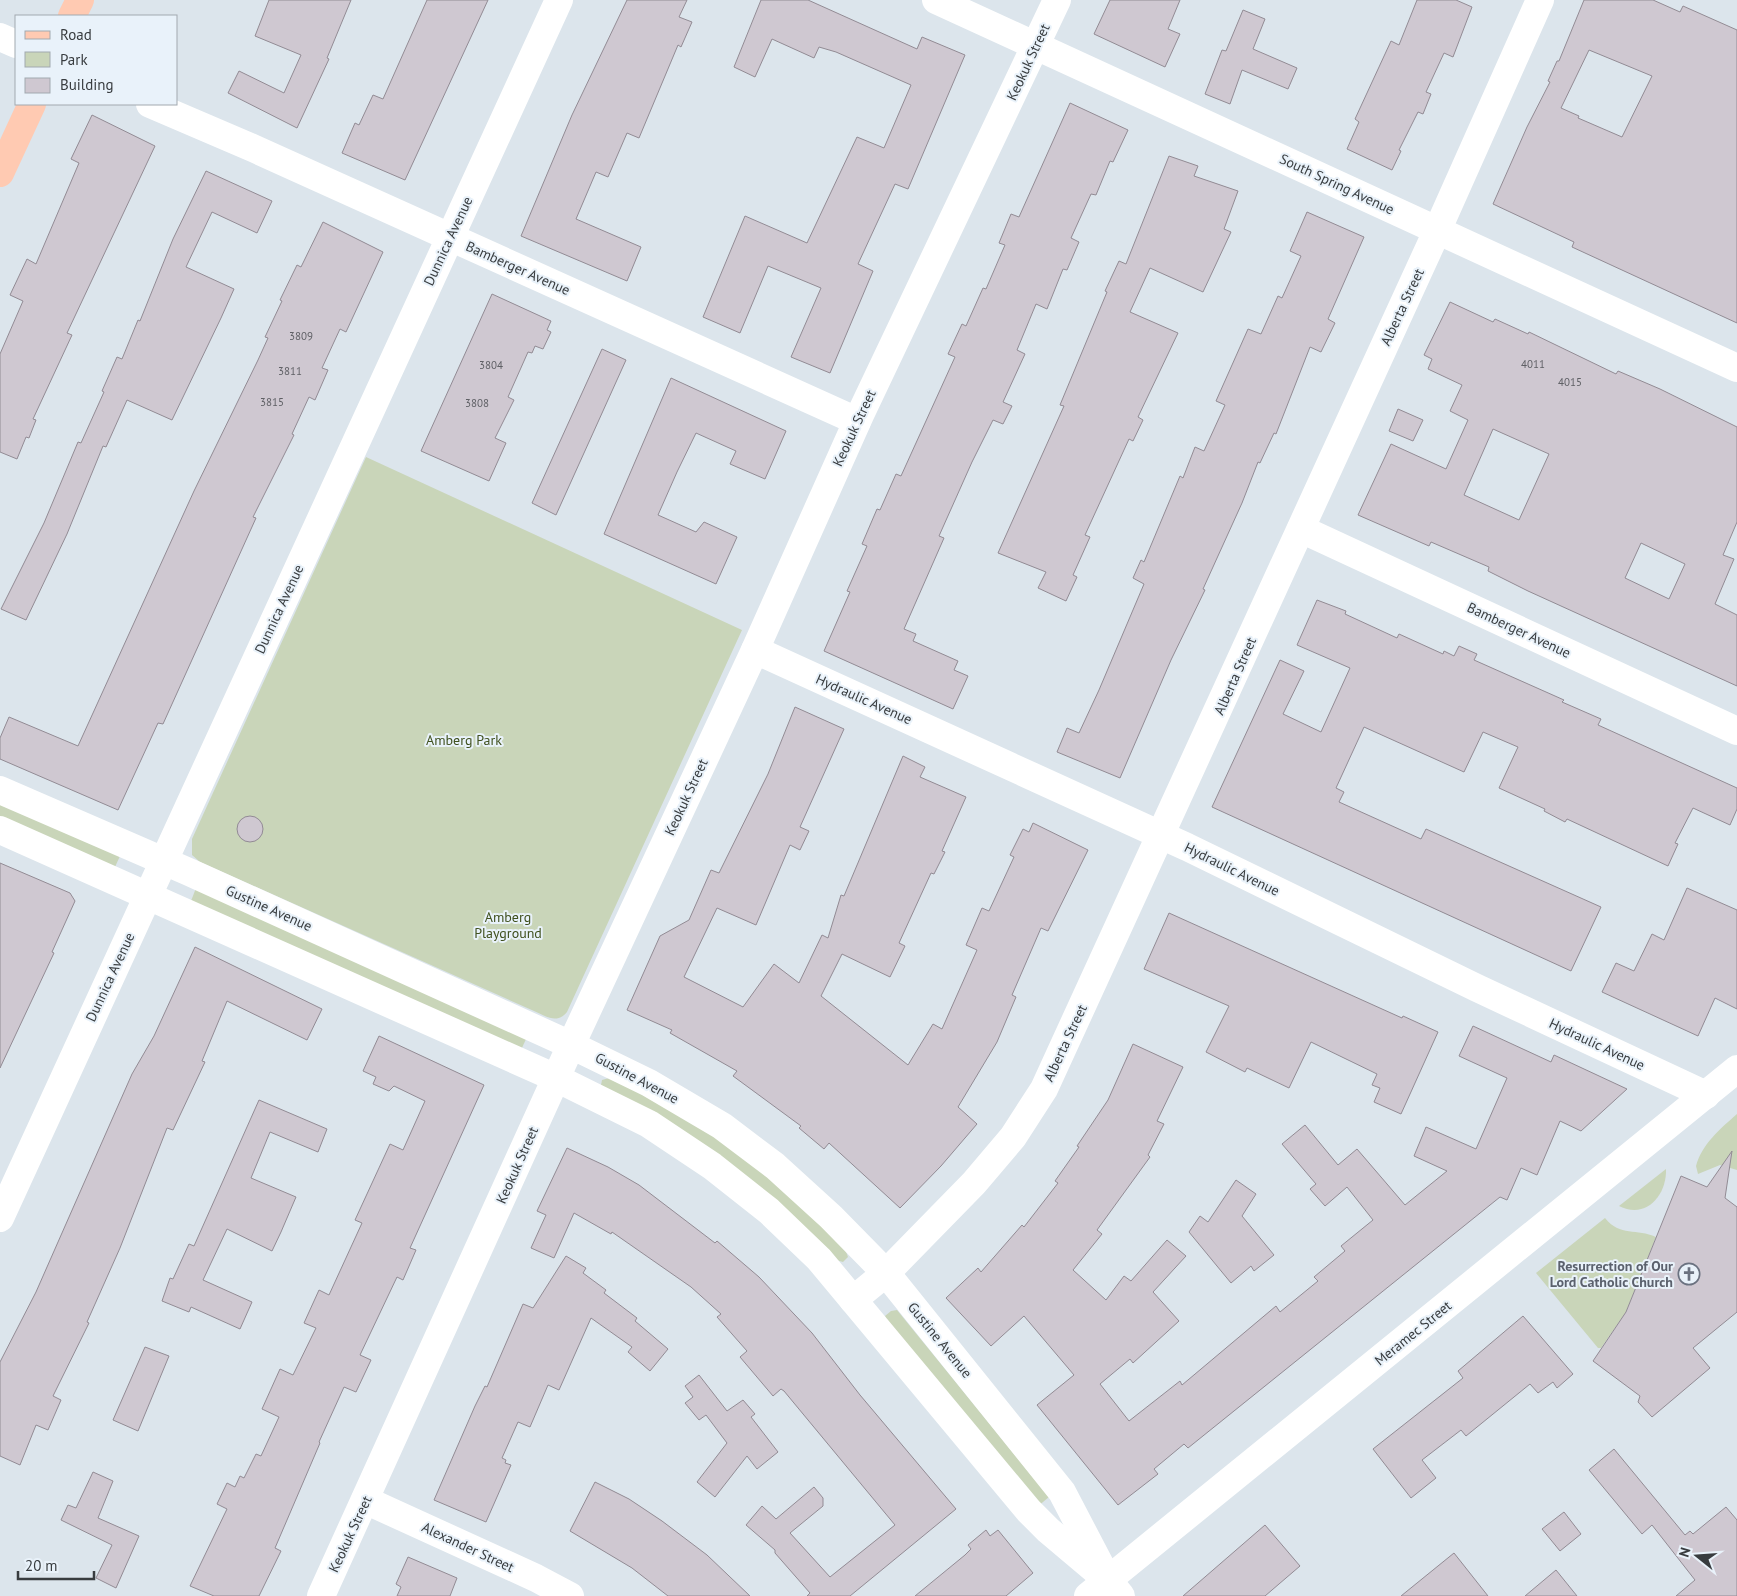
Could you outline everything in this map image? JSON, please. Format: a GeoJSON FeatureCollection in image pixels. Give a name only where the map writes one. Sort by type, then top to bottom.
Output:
{"type":"FeatureCollection","features":[{"type":"Feature","properties":{"kind":"main road"},"geometry":{"type":"LineString","coordinates":[[72,15],[80,0]]}},
{"type":"Feature","properties":{"kind":"main road"},"geometry":{"type":"LineString","coordinates":[[0,173],[32,105]]}},
{"type":"Feature","properties":{"kind":"street","name":"Dunnica Avenue"},"geometry":{"type":"LineString","coordinates":[[0,1218],[559,0]]}},
{"type":"Feature","properties":{"kind":"street","name":"South Spring Avenue"},"geometry":{"type":"LineString","coordinates":[[936,0],[1737,368]]}},
{"type":"Feature","properties":{"kind":"street","name":"Keokuk Street"},"geometry":{"type":"LineString","coordinates":[[321,1596],[571,1045],[755,650],[857,421],[1057,0]]}},
{"type":"Feature","properties":{"kind":"street","name":"Alberta Street"},"geometry":{"type":"LineString","coordinates":[[853,1300],[886,1273],[974,1183],[1014,1137],[1044,1089],[1162,835],[1540,0]]}},
{"type":"Feature","properties":{"kind":"street"},"geometry":{"type":"LineString","coordinates":[[0,37],[15,44]]}},
{"type":"Feature","properties":{"kind":"street","name":"Bamberger Avenue"},"geometry":{"type":"LineString","coordinates":[[152,105],[857,421]]}},
{"type":"Feature","properties":{"kind":"street","name":"Bamberger Avenue"},"geometry":{"type":"LineString","coordinates":[[1301,529],[1737,731]]}},
{"type":"Feature","properties":{"kind":"street","name":"Hydraulic Avenue"},"geometry":{"type":"LineString","coordinates":[[755,650],[1162,835],[1477,988],[1706,1095]]}},
{"type":"Feature","properties":{"kind":"street","name":"Gustine Avenue"},"geometry":{"type":"LineString","coordinates":[[0,790],[163,861],[571,1045],[649,1083],[722,1126],[775,1166],[831,1217],[886,1273],[1062,1492],[1106,1591]]}},
{"type":"Feature","properties":{"kind":"street"},"geometry":{"type":"LineString","coordinates":[[0,830],[556,1078],[649,1124],[712,1166],[784,1225],[819,1259],[1030,1512],[1106,1591]]}},
{"type":"Feature","properties":{"kind":"street","name":"Meramec Street"},"geometry":{"type":"LineString","coordinates":[[1106,1591],[1737,1069]]}},
{"type":"Feature","properties":{"kind":"street","name":"Alexander Street"},"geometry":{"type":"LineString","coordinates":[[365,1500],[536,1578],[570,1596]]}},
{"type":"Feature","properties":{"kind":"green space","name":"Amberg Park"},"geometry":{"type":"Polygon","coordinates":[[[366,457],[742,630],[567,1012],[559,1018],[556,1019],[543,1015],[200,862],[192,855],[192,839],[366,457]]]}},
{"type":"Feature","properties":{"kind":"green space"},"geometry":{"type":"Polygon","coordinates":[[[0,804],[120,856],[115,867],[0,818],[0,804]]]}},
{"type":"Feature","properties":{"kind":"green space"},"geometry":{"type":"Polygon","coordinates":[[[196,888],[527,1037],[521,1050],[191,901],[196,888]]]}},
{"type":"Feature","properties":{"kind":"green space"},"geometry":{"type":"Polygon","coordinates":[[[609,1078],[678,1112],[746,1158],[814,1217],[845,1249],[848,1257],[843,1262],[836,1260],[604,1089],[601,1085],[602,1080],[609,1078]]]}},
{"type":"Feature","properties":{"kind":"green space"},"geometry":{"type":"Polygon","coordinates":[[[1737,1114],[1737,1170],[1720,1165],[1698,1174],[1696,1166],[1707,1144],[1737,1114]]]}},
{"type":"Feature","properties":{"kind":"green space"},"geometry":{"type":"Polygon","coordinates":[[[1666,1169],[1663,1188],[1653,1202],[1638,1210],[1619,1206],[1666,1169]]]}},
{"type":"Feature","properties":{"kind":"green space"},"geometry":{"type":"Polygon","coordinates":[[[1605,1218],[1617,1228],[1656,1237],[1626,1312],[1601,1348],[1598,1348],[1536,1273],[1605,1218]]]}},
{"type":"Feature","properties":{"kind":"green space"},"geometry":{"type":"Polygon","coordinates":[[[897,1310],[1049,1497],[1037,1507],[888,1324],[885,1316],[891,1311],[897,1310]]]}},
{"type":"Feature","properties":{"kind":"building"},"geometry":{"type":"Polygon","coordinates":[[[269,0],[351,0],[327,58],[329,59],[297,128],[228,93],[239,71],[284,93],[301,55],[255,36],[269,0]]]}},
{"type":"Feature","properties":{"kind":"building"},"geometry":{"type":"Polygon","coordinates":[[[427,0],[488,0],[405,180],[342,153],[355,123],[359,125],[373,95],[383,99],[427,0]]]}},
{"type":"Feature","properties":{"kind":"building"},"geometry":{"type":"Polygon","coordinates":[[[627,0],[687,0],[679,17],[692,22],[681,47],[678,45],[639,138],[627,133],[608,177],[596,172],[576,219],[641,247],[627,281],[521,236],[572,115],[627,0]]]}},
{"type":"Feature","properties":{"kind":"building"},"geometry":{"type":"Polygon","coordinates":[[[761,0],[808,0],[917,49],[922,37],[965,55],[908,189],[895,184],[858,264],[873,271],[830,373],[791,357],[821,288],[768,266],[740,333],[703,317],[745,216],[807,243],[857,137],[884,148],[911,85],[836,52],[819,47],[814,58],[772,39],[755,77],[734,67],[761,0]]]}},
{"type":"Feature","properties":{"kind":"building"},"geometry":{"type":"Polygon","coordinates":[[[1110,0],[1180,0],[1168,29],[1180,34],[1165,67],[1094,34],[1110,0]]]}},
{"type":"Feature","properties":{"kind":"building"},"geometry":{"type":"Polygon","coordinates":[[[1417,0],[1456,0],[1472,7],[1453,57],[1444,53],[1426,92],[1431,94],[1423,114],[1418,112],[1399,150],[1401,151],[1392,170],[1347,149],[1359,122],[1355,119],[1391,41],[1399,45],[1417,0]]]}},
{"type":"Feature","properties":{"kind":"building"},"geometry":{"type":"Polygon","coordinates":[[[1584,0],[1653,0],[1680,12],[1683,6],[1737,30],[1737,323],[1572,247],[1574,242],[1493,204],[1527,127],[1550,82],[1548,81],[1557,61],[1559,61],[1584,0]],[[1589,50],[1561,108],[1579,116],[1578,118],[1622,137],[1652,76],[1589,50]]]}},
{"type":"Feature","properties":{"kind":"building"},"geometry":{"type":"Polygon","coordinates":[[[1243,10],[1265,19],[1253,49],[1297,68],[1288,89],[1242,70],[1230,104],[1205,94],[1222,50],[1226,51],[1243,10]]]}},
{"type":"Feature","properties":{"kind":"building"},"geometry":{"type":"Polygon","coordinates":[[[1070,103],[1128,130],[1113,162],[1110,161],[1096,195],[1091,194],[1071,238],[1079,242],[1067,270],[1063,269],[1047,309],[1036,304],[1017,350],[1025,354],[1003,402],[1012,406],[1003,424],[993,420],[972,462],[939,536],[944,538],[904,629],[916,634],[913,641],[958,661],[954,670],[968,676],[953,709],[824,651],[850,592],[847,591],[867,546],[862,544],[877,509],[880,510],[896,474],[901,476],[955,357],[948,354],[962,324],[966,326],[983,288],[986,289],[1005,245],[999,243],[1011,214],[1019,217],[1070,103]]]}},
{"type":"Feature","properties":{"kind":"building"},"geometry":{"type":"Polygon","coordinates":[[[92,115],[155,146],[67,333],[72,335],[33,419],[36,420],[29,438],[26,437],[17,459],[0,452],[0,354],[23,301],[10,295],[27,259],[36,264],[79,163],[71,159],[92,115]]]}},
{"type":"Feature","properties":{"kind":"building"},"geometry":{"type":"Polygon","coordinates":[[[1169,156],[1198,166],[1194,176],[1238,191],[1224,229],[1231,232],[1203,292],[1150,268],[1130,312],[1178,333],[1138,417],[1143,420],[1133,441],[1129,439],[1085,535],[1090,537],[1073,575],[1077,577],[1066,601],[1038,588],[1046,572],[998,553],[1064,406],[1060,405],[1107,292],[1105,291],[1119,261],[1126,264],[1169,156]]]}},
{"type":"Feature","properties":{"kind":"building"},"geometry":{"type":"Polygon","coordinates":[[[206,171],[272,201],[257,233],[212,212],[186,267],[234,289],[221,318],[172,420],[127,400],[106,447],[103,446],[67,534],[26,620],[1,609],[44,523],[78,442],[81,443],[104,392],[102,391],[117,357],[122,359],[138,320],[140,321],[173,239],[206,171]]]}},
{"type":"Feature","properties":{"kind":"building"},"geometry":{"type":"Polygon","coordinates":[[[1307,212],[1364,237],[1328,319],[1335,323],[1321,352],[1310,347],[1276,434],[1274,433],[1260,463],[1258,462],[1242,503],[1203,589],[1205,590],[1171,660],[1120,778],[1057,752],[1067,728],[1079,733],[1099,690],[1144,584],[1133,578],[1141,560],[1144,562],[1180,476],[1183,478],[1195,447],[1204,451],[1225,405],[1216,401],[1248,329],[1261,334],[1278,296],[1282,298],[1301,256],[1290,251],[1307,212]]]}},
{"type":"Feature","properties":{"kind":"building"},"geometry":{"type":"Polygon","coordinates":[[[323,222],[383,252],[346,332],[340,329],[322,368],[328,370],[315,400],[309,397],[292,434],[294,435],[253,517],[256,518],[163,724],[158,723],[118,810],[0,759],[0,738],[9,717],[78,746],[194,491],[268,338],[265,337],[282,301],[280,300],[297,265],[301,267],[323,222]]]}},
{"type":"Feature","properties":{"kind":"building"},"geometry":{"type":"Polygon","coordinates":[[[492,294],[551,321],[547,330],[551,332],[543,349],[535,346],[532,353],[528,352],[508,397],[514,400],[495,438],[506,443],[489,481],[421,451],[492,294]]]}},
{"type":"Feature","properties":{"kind":"building"},"geometry":{"type":"Polygon","coordinates":[[[1450,302],[1493,322],[1495,319],[1528,334],[1529,332],[1616,374],[1618,371],[1660,389],[1737,427],[1737,522],[1723,555],[1734,559],[1715,604],[1737,615],[1737,686],[1528,591],[1488,571],[1489,567],[1431,542],[1429,546],[1358,515],[1391,444],[1446,469],[1468,420],[1450,411],[1462,385],[1428,369],[1432,359],[1424,355],[1450,302]],[[1493,429],[1464,495],[1519,520],[1549,454],[1493,429]],[[1641,543],[1625,578],[1669,599],[1685,564],[1641,543]]]}},
{"type":"Feature","properties":{"kind":"building"},"geometry":{"type":"Polygon","coordinates":[[[602,349],[626,360],[556,515],[532,503],[602,349]]]}},
{"type":"Feature","properties":{"kind":"building"},"geometry":{"type":"Polygon","coordinates":[[[671,378],[786,431],[765,479],[730,464],[736,451],[696,433],[677,472],[658,515],[696,532],[704,522],[737,537],[716,584],[604,534],[671,378]]]}},
{"type":"Feature","properties":{"kind":"building"},"geometry":{"type":"Polygon","coordinates":[[[1398,409],[1423,420],[1413,441],[1389,431],[1398,409]]]}},
{"type":"Feature","properties":{"kind":"building"},"geometry":{"type":"Polygon","coordinates":[[[1317,600],[1346,611],[1345,614],[1397,638],[1399,634],[1443,654],[1444,651],[1454,656],[1459,646],[1477,654],[1474,660],[1564,700],[1562,702],[1601,719],[1598,725],[1737,788],[1737,809],[1730,825],[1693,808],[1675,843],[1678,844],[1668,866],[1567,819],[1565,822],[1544,811],[1545,809],[1499,788],[1518,747],[1483,732],[1464,772],[1364,727],[1336,788],[1344,792],[1339,802],[1421,839],[1426,829],[1601,907],[1571,971],[1212,807],[1280,660],[1304,671],[1283,714],[1321,732],[1350,668],[1297,645],[1317,600]]]}},
{"type":"Feature","properties":{"kind":"building"},"geometry":{"type":"Polygon","coordinates":[[[795,707],[844,729],[800,827],[809,831],[800,850],[790,845],[756,925],[717,908],[684,977],[743,1007],[774,964],[799,983],[822,935],[828,938],[841,895],[844,896],[903,756],[925,767],[920,777],[966,797],[942,851],[945,852],[934,874],[931,873],[899,943],[905,946],[890,977],[842,954],[821,996],[908,1065],[933,1024],[942,1029],[977,950],[966,945],[982,908],[989,911],[1014,857],[1010,855],[1023,829],[1029,832],[1033,823],[1088,850],[1048,931],[1041,928],[1012,995],[1016,997],[997,1042],[958,1107],[977,1124],[941,1166],[900,1208],[829,1143],[824,1149],[799,1128],[801,1126],[733,1076],[737,1071],[670,1033],[672,1030],[627,1010],[660,936],[689,920],[711,870],[719,873],[768,774],[795,707]]]}},
{"type":"Feature","properties":{"kind":"building"},"geometry":{"type":"Polygon","coordinates":[[[250,816],[259,820],[263,829],[259,838],[250,842],[241,838],[237,829],[241,820],[250,816]]]}},
{"type":"Feature","properties":{"kind":"building"},"geometry":{"type":"Polygon","coordinates":[[[0,863],[70,893],[75,901],[52,952],[54,953],[0,1068],[0,863]]]}},
{"type":"Feature","properties":{"kind":"building"},"geometry":{"type":"Polygon","coordinates":[[[1687,888],[1737,910],[1737,1009],[1715,998],[1698,1036],[1602,992],[1616,963],[1634,971],[1652,934],[1664,940],[1687,888]]]}},
{"type":"Feature","properties":{"kind":"building"},"geometry":{"type":"Polygon","coordinates":[[[1169,913],[1402,1018],[1403,1016],[1438,1032],[1401,1114],[1374,1102],[1380,1088],[1372,1085],[1377,1074],[1311,1042],[1289,1088],[1247,1068],[1245,1072],[1206,1052],[1229,1006],[1144,969],[1169,913]]]}},
{"type":"Feature","properties":{"kind":"building"},"geometry":{"type":"Polygon","coordinates":[[[195,947],[322,1009],[307,1040],[227,1001],[202,1061],[205,1062],[173,1130],[167,1128],[120,1248],[87,1322],[89,1323],[53,1396],[61,1400],[48,1430],[36,1425],[20,1465],[0,1456],[0,1362],[36,1292],[132,1074],[154,1036],[195,947]]]}},
{"type":"Feature","properties":{"kind":"building"},"geometry":{"type":"Polygon","coordinates":[[[1473,1026],[1551,1062],[1554,1055],[1627,1089],[1581,1131],[1560,1121],[1537,1175],[1521,1168],[1507,1200],[1500,1197],[1188,1448],[1184,1444],[1154,1469],[1158,1474],[1118,1505],[1037,1405],[1074,1375],[1024,1316],[991,1346],[946,1298],[978,1268],[981,1272],[1022,1225],[1024,1227],[1058,1183],[1055,1181],[1108,1100],[1133,1044],[1183,1067],[1157,1121],[1164,1124],[1148,1155],[1150,1157],[1097,1230],[1102,1234],[1073,1270],[1106,1300],[1124,1276],[1131,1281],[1167,1240],[1186,1256],[1153,1292],[1179,1321],[1133,1363],[1130,1359],[1100,1384],[1129,1421],[1180,1381],[1182,1385],[1276,1306],[1280,1312],[1318,1281],[1314,1277],[1345,1251],[1341,1246],[1373,1220],[1347,1187],[1325,1206],[1310,1189],[1316,1184],[1282,1144],[1305,1125],[1338,1165],[1357,1149],[1405,1205],[1447,1171],[1414,1156],[1426,1127],[1476,1149],[1507,1078],[1459,1056],[1473,1026]]]}},
{"type":"Feature","properties":{"kind":"building"},"geometry":{"type":"Polygon","coordinates":[[[379,1036],[484,1085],[410,1248],[416,1250],[403,1280],[397,1277],[360,1355],[371,1360],[356,1392],[344,1387],[275,1548],[281,1551],[259,1596],[214,1596],[190,1586],[227,1509],[217,1504],[227,1483],[235,1487],[240,1476],[244,1478],[256,1454],[261,1456],[279,1417],[262,1409],[280,1369],[293,1375],[316,1328],[304,1323],[319,1290],[329,1295],[362,1223],[355,1220],[390,1144],[403,1150],[425,1101],[394,1086],[389,1091],[373,1084],[376,1077],[363,1071],[379,1036]]]}},
{"type":"Feature","properties":{"kind":"building"},"geometry":{"type":"Polygon","coordinates":[[[259,1100],[327,1129],[318,1152],[270,1132],[251,1178],[296,1197],[281,1232],[272,1251],[227,1229],[203,1280],[252,1302],[240,1329],[191,1307],[189,1312],[162,1301],[170,1278],[173,1279],[189,1244],[194,1246],[259,1100]]]}},
{"type":"Feature","properties":{"kind":"building"},"geometry":{"type":"Polygon","coordinates":[[[567,1148],[608,1167],[639,1185],[715,1243],[717,1241],[759,1277],[812,1333],[860,1395],[956,1509],[850,1596],[807,1596],[810,1593],[775,1553],[775,1550],[746,1525],[762,1506],[776,1519],[814,1487],[823,1498],[823,1506],[790,1533],[830,1577],[895,1525],[784,1391],[781,1389],[773,1396],[740,1357],[747,1351],[717,1317],[721,1314],[691,1287],[612,1232],[611,1234],[574,1213],[554,1258],[531,1248],[546,1215],[537,1211],[567,1148]]]}},
{"type":"Feature","properties":{"kind":"building","name":"Resurrection of Our Lord Catholic Church"},"geometry":{"type":"Polygon","coordinates":[[[1732,1151],[1725,1198],[1737,1207],[1737,1312],[1693,1348],[1710,1368],[1652,1417],[1638,1402],[1640,1396],[1593,1361],[1626,1312],[1681,1176],[1707,1187],[1732,1151]]]}},
{"type":"Feature","properties":{"kind":"building"},"geometry":{"type":"Polygon","coordinates":[[[1236,1180],[1256,1194],[1242,1216],[1274,1255],[1254,1271],[1251,1266],[1231,1283],[1189,1232],[1200,1216],[1208,1222],[1236,1180]]]}},
{"type":"Feature","properties":{"kind":"building"},"geometry":{"type":"Polygon","coordinates":[[[566,1256],[586,1268],[583,1273],[606,1290],[604,1293],[637,1318],[635,1321],[668,1349],[650,1371],[628,1352],[632,1347],[591,1318],[559,1390],[548,1385],[530,1427],[518,1422],[502,1458],[506,1460],[505,1463],[511,1465],[486,1522],[434,1500],[475,1406],[485,1386],[487,1387],[523,1304],[533,1308],[566,1256]]]}},
{"type":"Feature","properties":{"kind":"building"},"geometry":{"type":"Polygon","coordinates":[[[1523,1316],[1573,1374],[1557,1388],[1553,1382],[1538,1393],[1530,1384],[1466,1436],[1461,1430],[1422,1460],[1436,1478],[1411,1498],[1373,1449],[1463,1378],[1458,1371],[1523,1316]]]}},
{"type":"Feature","properties":{"kind":"building"},"geometry":{"type":"Polygon","coordinates":[[[145,1347],[169,1356],[138,1431],[113,1420],[145,1347]]]}},
{"type":"Feature","properties":{"kind":"building"},"geometry":{"type":"Polygon","coordinates":[[[699,1375],[727,1411],[743,1400],[755,1414],[751,1417],[778,1452],[757,1469],[747,1456],[715,1497],[697,1482],[727,1443],[706,1415],[699,1420],[685,1403],[693,1397],[685,1386],[699,1375]]]}},
{"type":"Feature","properties":{"kind":"building"},"geometry":{"type":"Polygon","coordinates":[[[1614,1449],[1685,1535],[1690,1531],[1693,1534],[1726,1507],[1737,1520],[1737,1596],[1676,1596],[1695,1580],[1652,1525],[1642,1534],[1589,1470],[1614,1449]]]}},
{"type":"Feature","properties":{"kind":"building"},"geometry":{"type":"Polygon","coordinates":[[[93,1472],[113,1481],[98,1518],[139,1536],[116,1588],[96,1578],[112,1545],[61,1520],[68,1505],[76,1508],[93,1472]]]}},
{"type":"Feature","properties":{"kind":"building"},"geometry":{"type":"Polygon","coordinates":[[[595,1482],[629,1499],[662,1521],[707,1555],[750,1596],[668,1596],[632,1568],[570,1531],[595,1482]]]}},
{"type":"Feature","properties":{"kind":"building"},"geometry":{"type":"Polygon","coordinates":[[[1564,1512],[1581,1534],[1560,1551],[1542,1529],[1564,1512]]]}},
{"type":"Feature","properties":{"kind":"building"},"geometry":{"type":"Polygon","coordinates":[[[1265,1525],[1300,1566],[1265,1596],[1183,1596],[1265,1525]]]}},
{"type":"Feature","properties":{"kind":"building"},"geometry":{"type":"Polygon","coordinates":[[[986,1530],[990,1536],[998,1530],[1033,1573],[1006,1596],[915,1596],[965,1555],[971,1549],[968,1545],[986,1530]]]}},
{"type":"Feature","properties":{"kind":"building"},"geometry":{"type":"Polygon","coordinates":[[[1454,1553],[1488,1596],[1401,1596],[1454,1553]]]}},
{"type":"Feature","properties":{"kind":"building"},"geometry":{"type":"Polygon","coordinates":[[[408,1557],[457,1578],[450,1596],[397,1596],[401,1587],[396,1584],[408,1557]]]}},
{"type":"Feature","properties":{"kind":"building"},"geometry":{"type":"Polygon","coordinates":[[[1556,1570],[1577,1596],[1525,1596],[1556,1570]]]}},
{"type":"Feature","properties":{"kind":"place","name":"Resurrection of Our Lord Catholic Church"},"geometry":{"type":"Point","coordinates":[1689,1274]}},
{"type":"Feature","properties":{"kind":"park label","name":"Amberg Playground"},"geometry":{"type":"Point","coordinates":[508,926]}}]}
